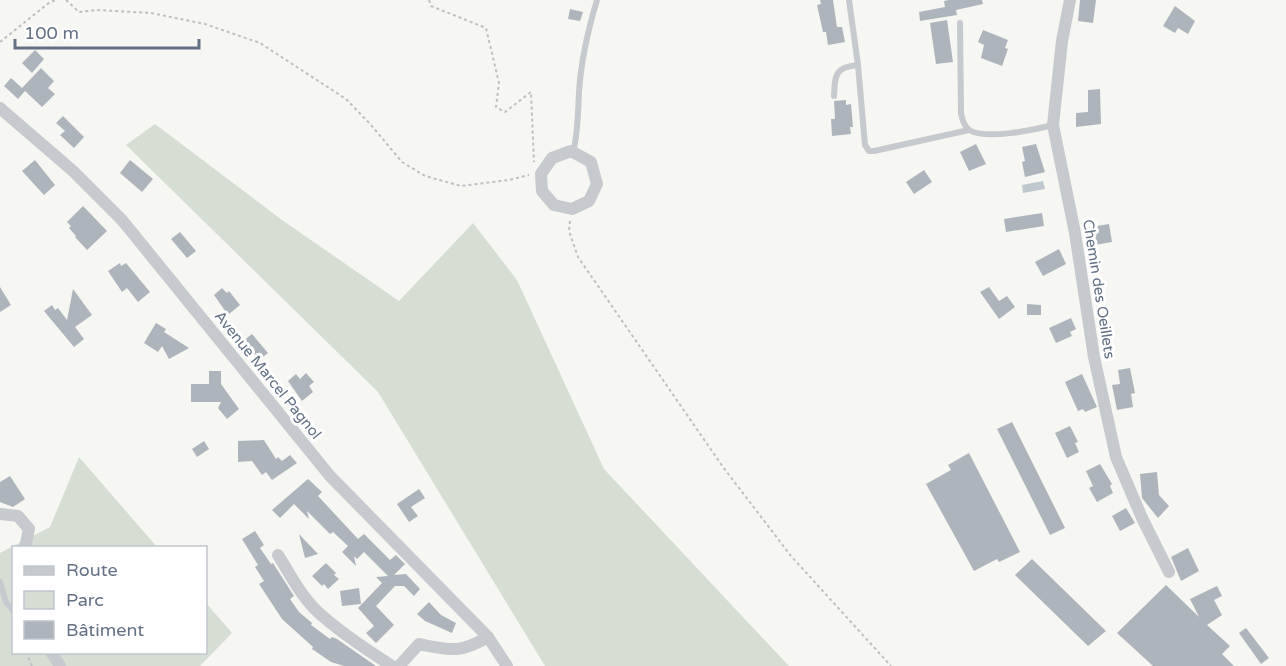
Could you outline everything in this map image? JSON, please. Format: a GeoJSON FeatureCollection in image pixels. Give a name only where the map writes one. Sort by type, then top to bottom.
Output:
{"type":"FeatureCollection","features":[{"type":"Feature","properties":{"kind":"street","name":"Chemin des Oeillets"},"geometry":{"type":"LineString","coordinates":[[1070,0],[1062,41],[1053,125],[1075,233],[1094,357],[1116,457],[1142,518],[1169,572]]}},
{"type":"Feature","properties":{"kind":"street","name":"Avenue Marcel Pagnol"},"geometry":{"type":"LineString","coordinates":[[0,108],[73,171],[122,220],[330,476],[488,637],[507,666]]}},
{"type":"Feature","properties":{"kind":"street"},"geometry":{"type":"LineString","coordinates":[[571,151],[573,153],[591,162],[597,184],[589,201],[572,209],[554,206],[542,191],[537,174],[552,158],[571,151]]}},
{"type":"Feature","properties":{"kind":"street"},"geometry":{"type":"LineString","coordinates":[[0,514],[18,516],[29,529],[25,546]]}},
{"type":"Feature","properties":{"kind":"street"},"geometry":{"type":"LineString","coordinates":[[278,555],[297,586],[318,612],[392,666]]}},
{"type":"Feature","properties":{"kind":"street"},"geometry":{"type":"LineString","coordinates":[[399,666],[419,644],[451,651],[470,648],[488,637]]}},
{"type":"Feature","properties":{"kind":"lane"},"geometry":{"type":"LineString","coordinates":[[573,153],[577,138],[579,91],[588,35],[597,0]]}},
{"type":"Feature","properties":{"kind":"lane"},"geometry":{"type":"LineString","coordinates":[[849,0],[858,65],[865,145],[869,151],[874,152],[969,130],[990,134],[1024,132],[1053,125]]}},
{"type":"Feature","properties":{"kind":"lane"},"geometry":{"type":"LineString","coordinates":[[960,23],[961,113],[963,123],[969,130]]}},
{"type":"Feature","properties":{"kind":"lane"},"geometry":{"type":"LineString","coordinates":[[834,96],[835,78],[840,69],[858,65]]}},
{"type":"Feature","properties":{"kind":"lane"},"geometry":{"type":"LineString","coordinates":[[0,582],[6,602],[12,610]]}},
{"type":"Feature","properties":{"kind":"path"},"geometry":{"type":"LineString","coordinates":[[0,42],[50,2],[56,0]]}},
{"type":"Feature","properties":{"kind":"path"},"geometry":{"type":"LineString","coordinates":[[66,0],[79,12],[97,10],[151,13],[205,24],[260,43],[346,99],[402,162],[425,176],[461,186],[537,174],[531,92],[505,112],[496,106],[499,83],[486,28],[431,6],[429,0]]}},
{"type":"Feature","properties":{"kind":"path"},"geometry":{"type":"LineString","coordinates":[[572,209],[569,231],[578,257],[723,467],[791,556],[891,666]]}},
{"type":"Feature","properties":{"kind":"green space"},"geometry":{"type":"Polygon","coordinates":[[[155,124],[282,220],[399,301],[473,223],[517,280],[604,469],[789,666],[545,666],[378,392],[126,145],[155,124]]]}},
{"type":"Feature","properties":{"kind":"green space"},"geometry":{"type":"Polygon","coordinates":[[[79,457],[156,546],[13,546],[50,527],[79,457]]]}},
{"type":"Feature","properties":{"kind":"green space"},"geometry":{"type":"Polygon","coordinates":[[[12,547],[12,654],[207,654],[207,604],[232,633],[200,666],[0,666],[0,553],[12,547]]]}},
{"type":"Feature","properties":{"kind":"shaded area"},"geometry":{"type":"Polygon","coordinates":[[[1043,181],[1045,189],[1023,193],[1022,185],[1043,181]]]}},
{"type":"Feature","properties":{"kind":"building"},"geometry":{"type":"Polygon","coordinates":[[[820,0],[833,0],[837,27],[842,27],[845,42],[828,45],[817,5],[821,4],[820,0]]]}},
{"type":"Feature","properties":{"kind":"building"},"geometry":{"type":"Polygon","coordinates":[[[982,0],[983,4],[956,10],[957,15],[920,21],[919,12],[945,7],[944,1],[982,0]]]}},
{"type":"Feature","properties":{"kind":"building"},"geometry":{"type":"Polygon","coordinates":[[[1080,0],[1096,0],[1093,23],[1078,21],[1080,0]]]}},
{"type":"Feature","properties":{"kind":"building"},"geometry":{"type":"Polygon","coordinates":[[[1175,6],[1195,21],[1188,34],[1178,28],[1175,33],[1163,26],[1175,6]]]}},
{"type":"Feature","properties":{"kind":"building"},"geometry":{"type":"Polygon","coordinates":[[[570,9],[583,12],[580,21],[568,19],[570,9]]]}},
{"type":"Feature","properties":{"kind":"building"},"geometry":{"type":"Polygon","coordinates":[[[947,20],[953,62],[936,64],[930,23],[947,20]]]}},
{"type":"Feature","properties":{"kind":"building"},"geometry":{"type":"Polygon","coordinates":[[[983,30],[1008,40],[1005,48],[1008,49],[1002,66],[981,58],[984,45],[978,42],[983,30]]]}},
{"type":"Feature","properties":{"kind":"building"},"geometry":{"type":"Polygon","coordinates":[[[35,50],[44,59],[32,73],[22,63],[35,50]]]}},
{"type":"Feature","properties":{"kind":"building"},"geometry":{"type":"Polygon","coordinates":[[[41,68],[54,81],[48,88],[55,94],[42,107],[25,91],[18,99],[4,86],[11,78],[22,88],[41,68]]]}},
{"type":"Feature","properties":{"kind":"building"},"geometry":{"type":"Polygon","coordinates":[[[1100,89],[1101,124],[1076,127],[1076,113],[1088,112],[1088,90],[1100,89]]]}},
{"type":"Feature","properties":{"kind":"building"},"geometry":{"type":"Polygon","coordinates":[[[846,100],[846,105],[851,104],[853,127],[850,127],[851,134],[832,136],[831,119],[835,119],[834,101],[846,100]]]}},
{"type":"Feature","properties":{"kind":"building"},"geometry":{"type":"Polygon","coordinates":[[[63,116],[84,137],[74,148],[60,135],[65,131],[56,123],[63,116]]]}},
{"type":"Feature","properties":{"kind":"building"},"geometry":{"type":"Polygon","coordinates":[[[976,144],[986,164],[969,171],[960,152],[976,144]]]}},
{"type":"Feature","properties":{"kind":"building"},"geometry":{"type":"Polygon","coordinates":[[[1036,144],[1045,172],[1025,177],[1022,147],[1036,144]]]}},
{"type":"Feature","properties":{"kind":"building"},"geometry":{"type":"Polygon","coordinates":[[[35,160],[55,185],[44,195],[22,171],[35,160]]]}},
{"type":"Feature","properties":{"kind":"building"},"geometry":{"type":"Polygon","coordinates":[[[130,160],[153,179],[142,192],[120,173],[130,160]]]}},
{"type":"Feature","properties":{"kind":"building"},"geometry":{"type":"Polygon","coordinates":[[[924,170],[932,182],[914,194],[906,182],[924,170]]]}},
{"type":"Feature","properties":{"kind":"building"},"geometry":{"type":"Polygon","coordinates":[[[83,206],[107,231],[87,250],[75,237],[67,222],[83,206]]]}},
{"type":"Feature","properties":{"kind":"building"},"geometry":{"type":"Polygon","coordinates":[[[1042,213],[1044,226],[1006,232],[1004,219],[1042,213]]]}},
{"type":"Feature","properties":{"kind":"building"},"geometry":{"type":"Polygon","coordinates":[[[1109,224],[1112,242],[1089,246],[1085,228],[1109,224]]]}},
{"type":"Feature","properties":{"kind":"building"},"geometry":{"type":"Polygon","coordinates":[[[180,232],[196,251],[187,258],[171,239],[180,232]]]}},
{"type":"Feature","properties":{"kind":"building"},"geometry":{"type":"Polygon","coordinates":[[[1059,249],[1066,264],[1043,276],[1035,262],[1059,249]]]}},
{"type":"Feature","properties":{"kind":"building"},"geometry":{"type":"Polygon","coordinates":[[[120,263],[121,266],[126,263],[150,292],[138,302],[127,288],[122,292],[108,271],[120,263]]]}},
{"type":"Feature","properties":{"kind":"building"},"geometry":{"type":"Polygon","coordinates":[[[0,287],[11,305],[0,312],[0,287]]]}},
{"type":"Feature","properties":{"kind":"building"},"geometry":{"type":"Polygon","coordinates":[[[989,287],[999,301],[1007,296],[1015,307],[999,319],[980,292],[989,287]]]}},
{"type":"Feature","properties":{"kind":"building"},"geometry":{"type":"Polygon","coordinates":[[[222,288],[227,293],[229,291],[240,305],[228,315],[214,295],[222,288]]]}},
{"type":"Feature","properties":{"kind":"building"},"geometry":{"type":"Polygon","coordinates":[[[73,289],[92,315],[75,327],[84,339],[74,347],[44,311],[52,305],[55,310],[58,308],[67,320],[73,289]]]}},
{"type":"Feature","properties":{"kind":"building"},"geometry":{"type":"Polygon","coordinates":[[[1027,304],[1041,305],[1041,315],[1027,315],[1027,304]]]}},
{"type":"Feature","properties":{"kind":"building"},"geometry":{"type":"Polygon","coordinates":[[[1071,318],[1076,329],[1070,332],[1072,336],[1056,343],[1049,328],[1071,318]]]}},
{"type":"Feature","properties":{"kind":"building"},"geometry":{"type":"Polygon","coordinates":[[[156,323],[166,329],[164,332],[189,348],[169,359],[162,346],[158,352],[144,343],[156,323]]]}},
{"type":"Feature","properties":{"kind":"building"},"geometry":{"type":"Polygon","coordinates":[[[252,334],[268,353],[259,360],[243,341],[252,334]]]}},
{"type":"Feature","properties":{"kind":"building"},"geometry":{"type":"Polygon","coordinates":[[[1130,368],[1135,393],[1131,394],[1133,407],[1117,410],[1112,385],[1120,384],[1118,370],[1130,368]]]}},
{"type":"Feature","properties":{"kind":"building"},"geometry":{"type":"Polygon","coordinates":[[[209,371],[221,371],[221,384],[239,409],[227,419],[218,408],[221,402],[191,402],[191,384],[209,384],[209,371]]]}},
{"type":"Feature","properties":{"kind":"building"},"geometry":{"type":"Polygon","coordinates":[[[306,373],[314,382],[309,386],[313,392],[302,401],[288,381],[296,374],[300,379],[306,373]]]}},
{"type":"Feature","properties":{"kind":"building"},"geometry":{"type":"Polygon","coordinates":[[[1082,374],[1097,407],[1085,412],[1083,409],[1078,411],[1065,382],[1082,374]]]}},
{"type":"Feature","properties":{"kind":"building"},"geometry":{"type":"Polygon","coordinates":[[[1012,422],[1065,528],[1050,535],[997,429],[1012,422]]]}},
{"type":"Feature","properties":{"kind":"building"},"geometry":{"type":"Polygon","coordinates":[[[1070,426],[1078,442],[1075,443],[1079,452],[1067,458],[1055,433],[1070,426]]]}},
{"type":"Feature","properties":{"kind":"building"},"geometry":{"type":"Polygon","coordinates":[[[264,440],[276,459],[278,457],[282,461],[290,455],[297,463],[272,480],[266,472],[262,475],[252,461],[238,462],[238,441],[264,440]]]}},
{"type":"Feature","properties":{"kind":"building"},"geometry":{"type":"Polygon","coordinates":[[[204,441],[209,449],[197,457],[192,449],[204,441]]]}},
{"type":"Feature","properties":{"kind":"building"},"geometry":{"type":"Polygon","coordinates":[[[969,453],[1020,552],[999,562],[997,559],[974,571],[926,484],[951,470],[948,465],[969,453]]]}},
{"type":"Feature","properties":{"kind":"building"},"geometry":{"type":"Polygon","coordinates":[[[1100,464],[1112,484],[1110,486],[1113,493],[1097,502],[1089,488],[1093,486],[1086,471],[1100,464]]]}},
{"type":"Feature","properties":{"kind":"building"},"geometry":{"type":"Polygon","coordinates":[[[1157,472],[1159,495],[1169,506],[1158,518],[1142,498],[1140,474],[1157,472]]]}},
{"type":"Feature","properties":{"kind":"building"},"geometry":{"type":"Polygon","coordinates":[[[10,476],[25,499],[13,507],[0,502],[0,482],[10,476]]]}},
{"type":"Feature","properties":{"kind":"building"},"geometry":{"type":"Polygon","coordinates":[[[308,479],[322,492],[318,496],[358,539],[364,534],[390,560],[396,555],[405,564],[394,575],[406,574],[420,589],[414,596],[404,586],[395,586],[376,606],[394,625],[376,643],[366,633],[374,626],[358,608],[382,583],[376,577],[388,576],[364,552],[357,559],[354,556],[356,566],[342,552],[348,546],[333,532],[330,534],[307,511],[309,519],[294,504],[280,518],[272,510],[308,479]]]}},
{"type":"Feature","properties":{"kind":"building"},"geometry":{"type":"Polygon","coordinates":[[[419,489],[425,498],[411,507],[418,516],[409,522],[397,504],[419,489]]]}},
{"type":"Feature","properties":{"kind":"building"},"geometry":{"type":"Polygon","coordinates":[[[1126,508],[1135,523],[1120,531],[1112,516],[1126,508]]]}},
{"type":"Feature","properties":{"kind":"building"},"geometry":{"type":"Polygon","coordinates":[[[255,531],[264,545],[260,548],[271,564],[273,563],[294,596],[290,599],[299,612],[312,623],[311,625],[330,639],[332,637],[337,639],[376,666],[344,666],[331,662],[312,649],[313,647],[282,619],[259,584],[264,581],[255,567],[258,565],[242,539],[255,531]]]}},
{"type":"Feature","properties":{"kind":"building"},"geometry":{"type":"Polygon","coordinates":[[[299,534],[318,554],[305,558],[299,534]]]}},
{"type":"Feature","properties":{"kind":"building"},"geometry":{"type":"Polygon","coordinates":[[[1188,548],[1199,571],[1181,581],[1171,557],[1188,548]]]}},
{"type":"Feature","properties":{"kind":"building"},"geometry":{"type":"Polygon","coordinates":[[[1032,559],[1106,631],[1088,646],[1015,575],[1032,559]]]}},
{"type":"Feature","properties":{"kind":"building"},"geometry":{"type":"Polygon","coordinates":[[[326,563],[339,579],[328,589],[312,576],[326,563]]]}},
{"type":"Feature","properties":{"kind":"building"},"geometry":{"type":"Polygon","coordinates":[[[1166,585],[1199,617],[1190,599],[1217,586],[1222,596],[1214,600],[1222,615],[1207,625],[1230,646],[1222,654],[1234,666],[1153,666],[1117,633],[1166,585]]]}},
{"type":"Feature","properties":{"kind":"building"},"geometry":{"type":"Polygon","coordinates":[[[359,588],[361,604],[342,606],[340,591],[359,588]]]}},
{"type":"Feature","properties":{"kind":"building"},"geometry":{"type":"Polygon","coordinates":[[[429,602],[441,615],[456,623],[452,633],[425,621],[417,614],[429,602]]]}},
{"type":"Feature","properties":{"kind":"building"},"geometry":{"type":"Polygon","coordinates":[[[1246,628],[1269,658],[1261,664],[1239,633],[1246,628]]]}}]}
